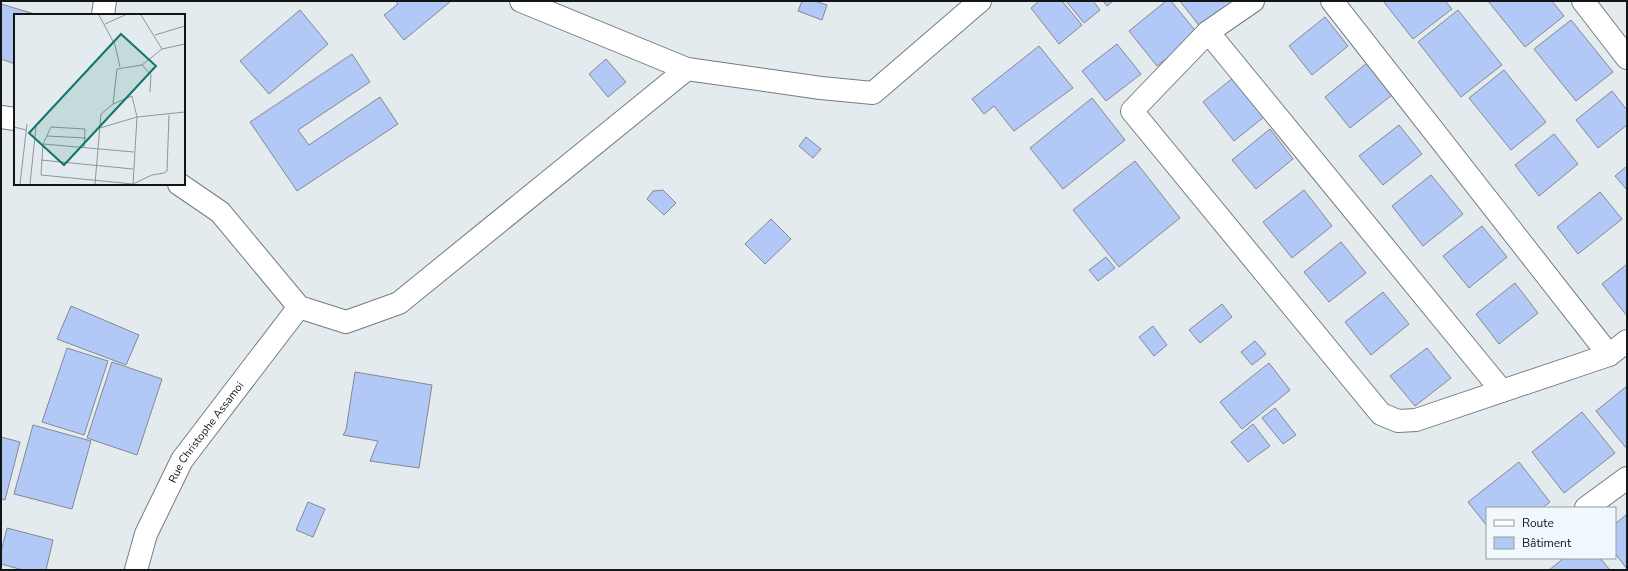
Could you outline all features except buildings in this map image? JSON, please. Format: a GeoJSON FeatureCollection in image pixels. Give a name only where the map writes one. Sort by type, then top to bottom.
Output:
{"type":"FeatureCollection","features":[{"type":"Feature","properties":{"kind":"street"},"geometry":{"type":"LineString","coordinates":[[103,14],[105,1]]}},
{"type":"Feature","properties":{"kind":"street"},"geometry":{"type":"LineString","coordinates":[[521,1],[687,69],[821,88],[873,93],[980,1]]}},
{"type":"Feature","properties":{"kind":"street"},"geometry":{"type":"LineString","coordinates":[[1253,1],[1208,32],[1132,111],[1381,414],[1398,421],[1416,420],[1609,355],[1627,341]]}},
{"type":"Feature","properties":{"kind":"street"},"geometry":{"type":"LineString","coordinates":[[1332,1],[1609,355]]}},
{"type":"Feature","properties":{"kind":"street"},"geometry":{"type":"LineString","coordinates":[[1583,1],[1627,58]]}},
{"type":"Feature","properties":{"kind":"street"},"geometry":{"type":"LineString","coordinates":[[1208,32],[1502,391]]}},
{"type":"Feature","properties":{"kind":"street"},"geometry":{"type":"LineString","coordinates":[[180,185],[220,212],[299,307],[346,322],[399,303],[687,69]]}},
{"type":"Feature","properties":{"kind":"street"},"geometry":{"type":"LineString","coordinates":[[1,117],[14,119]]}},
{"type":"Feature","properties":{"kind":"street","name":"Rue Christophe Assamoi"},"geometry":{"type":"LineString","coordinates":[[136,570],[146,534],[182,460],[299,307]]}},
{"type":"Feature","properties":{"kind":"street"},"geometry":{"type":"LineString","coordinates":[[1587,507],[1627,478]]}}]}
